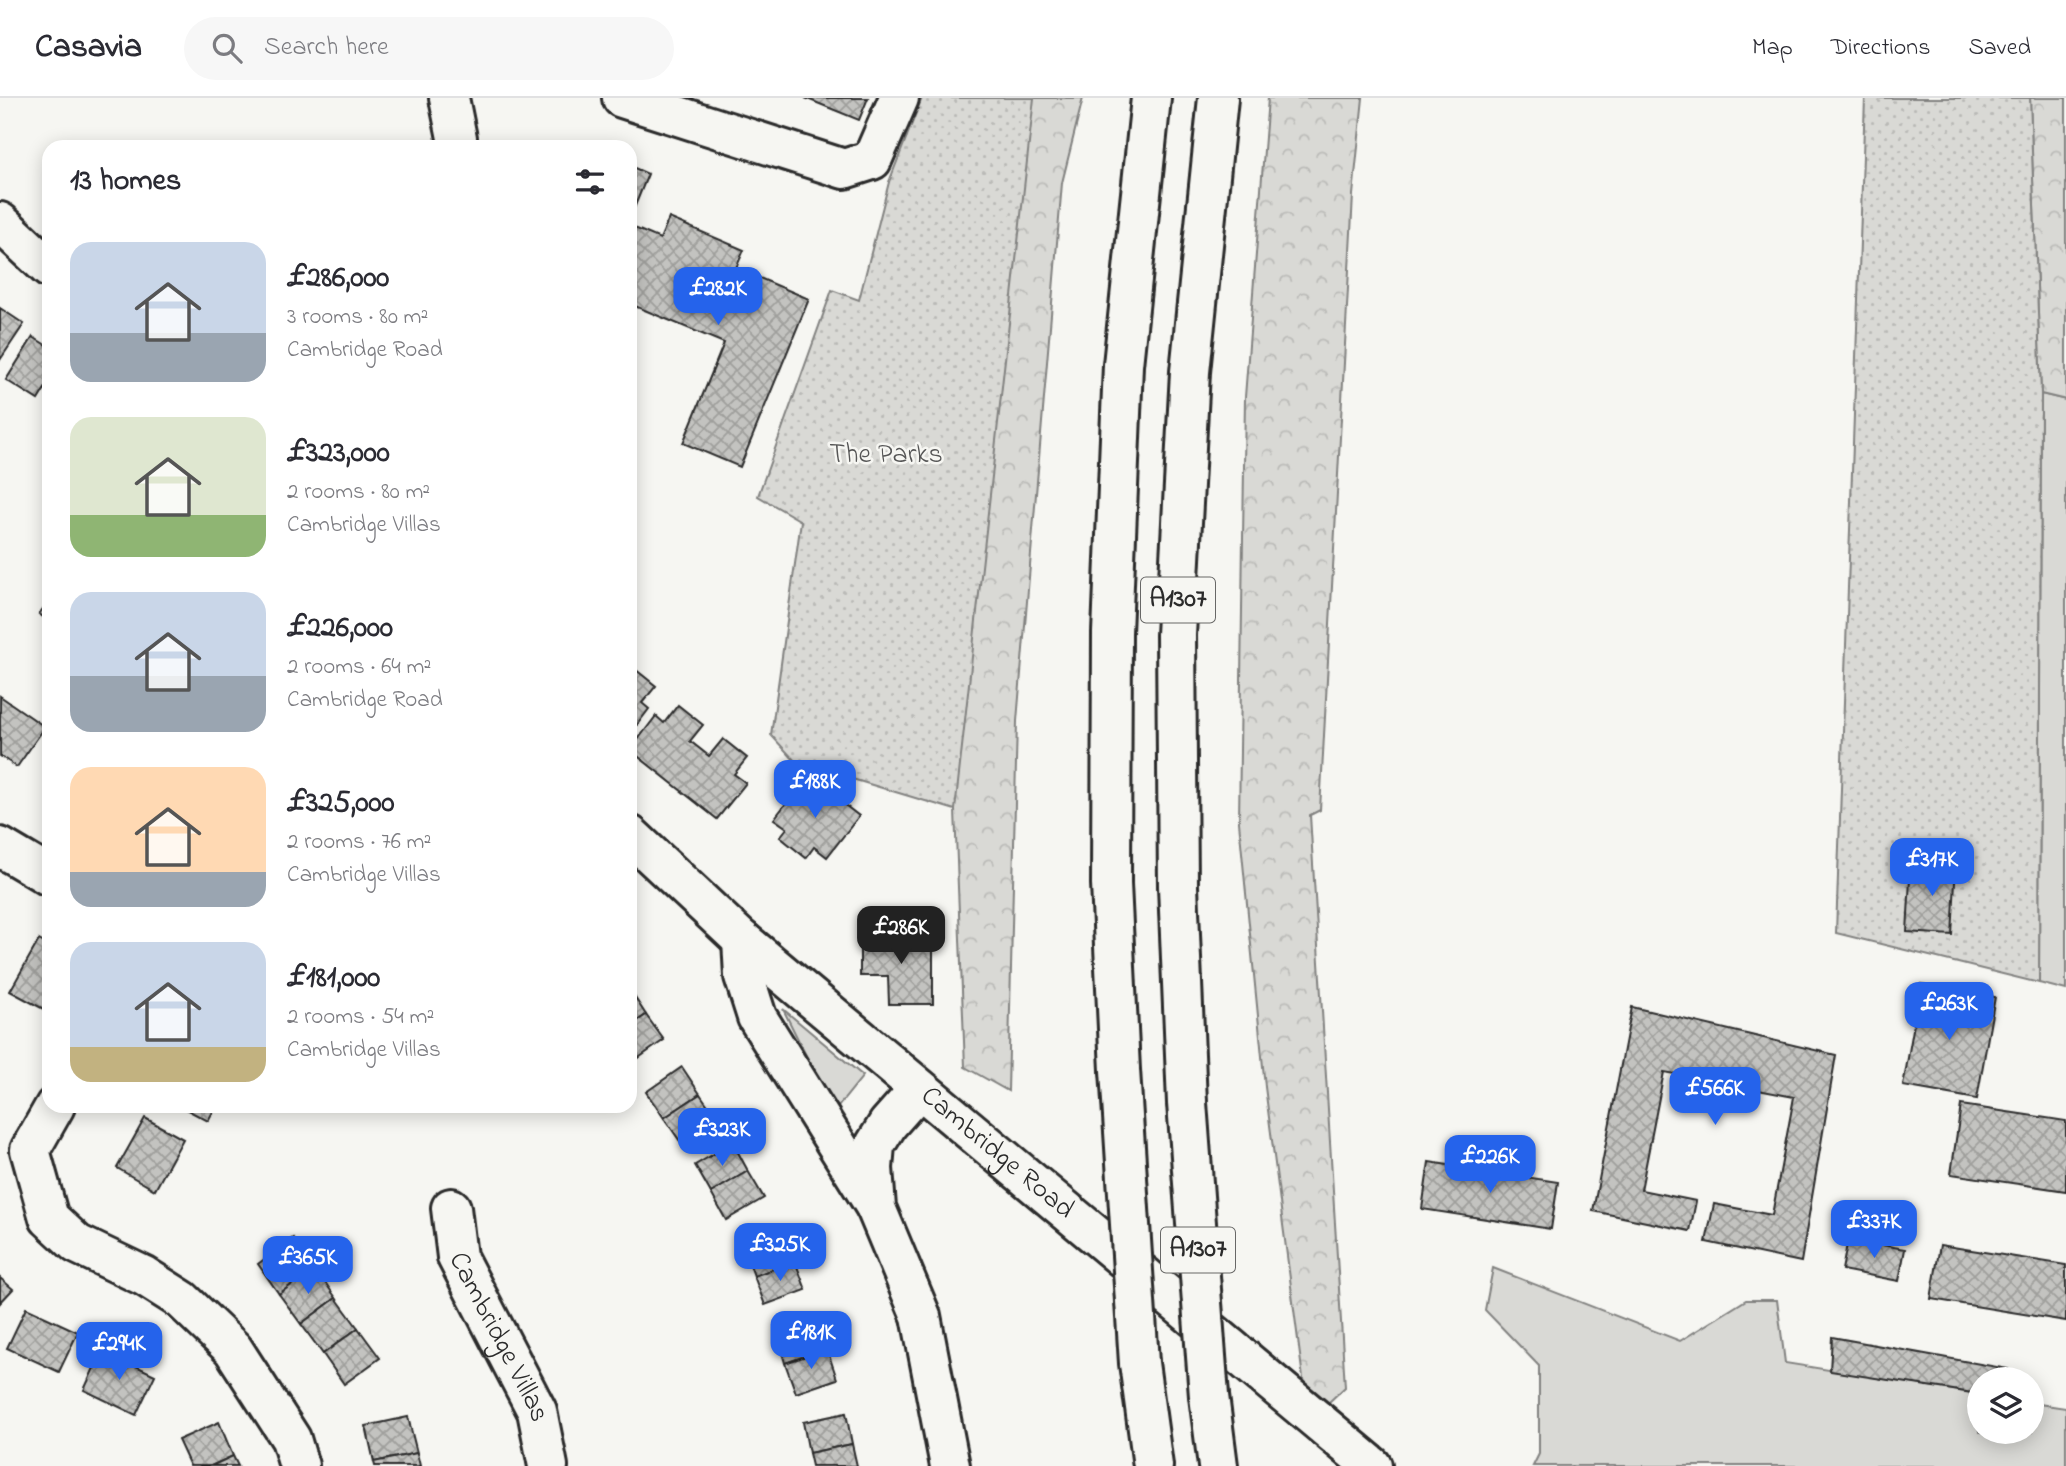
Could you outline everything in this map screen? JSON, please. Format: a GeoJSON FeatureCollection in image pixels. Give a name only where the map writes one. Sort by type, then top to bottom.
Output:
{"type":"FeatureCollection","features":[{"type":"Feature","properties":{"kind":"main road"},"geometry":{"type":"LineString","coordinates":[[449,98],[457,138]]}},
{"type":"Feature","properties":{"kind":"main road"},"geometry":{"type":"LineString","coordinates":[[622,98],[844,169],[872,160],[899,98]]}},
{"type":"Feature","properties":{"kind":"main road","name":"A1307"},"geometry":{"type":"LineString","coordinates":[[1150,98],[1123,365],[1112,633],[1111,884],[1139,1363],[1153,1466]]}},
{"type":"Feature","properties":{"kind":"main road","name":"A1307"},"geometry":{"type":"LineString","coordinates":[[1217,98],[1190,372],[1176,635],[1178,886],[1187,1103],[1209,1396],[1218,1466]]}},
{"type":"Feature","properties":{"kind":"main road"},"geometry":{"type":"LineString","coordinates":[[0,222],[42,261]]}},
{"type":"Feature","properties":{"kind":"main road","name":"Cambridge Road"},"geometry":{"type":"LineString","coordinates":[[637,842],[742,940],[1372,1466]]}},
{"type":"Feature","properties":{"kind":"main road"},"geometry":{"type":"LineString","coordinates":[[0,847],[42,872]]}},
{"type":"Feature","properties":{"kind":"main road"},"geometry":{"type":"LineString","coordinates":[[742,940],[744,976],[757,1017],[876,1208],[921,1316],[950,1466]]}},
{"type":"Feature","properties":{"kind":"main road"},"geometry":{"type":"LineString","coordinates":[[876,1208],[873,1168],[875,1145],[888,1124],[919,1089]]}},
{"type":"Feature","properties":{"kind":"main road"},"geometry":{"type":"LineString","coordinates":[[51,1113],[30,1150],[49,1218],[77,1244],[144,1276],[182,1300],[233,1349],[291,1439],[299,1466]]}},
{"type":"Feature","properties":{"kind":"main road","name":"Cambridge Villas"},"geometry":{"type":"LineString","coordinates":[[451,1208],[457,1257],[537,1411],[548,1466]]}},
{"type":"Feature","properties":{"kind":"main road"},"geometry":{"type":"LineString","coordinates":[[1135,1466],[1139,1363]]}},
{"type":"Feature","properties":{"kind":"green space","name":"The Parks"},"geometry":{"type":"Polygon","coordinates":[[[922,98],[1034,98],[955,810],[796,762],[771,735],[801,521],[758,496],[832,290],[859,300],[889,182],[922,98]]]}},
{"type":"Feature","properties":{"kind":"green space"},"geometry":{"type":"Polygon","coordinates":[[[977,98],[1083,98],[1062,183],[1017,721],[1008,1091],[965,1067],[955,810],[903,567],[977,98]]]}},
{"type":"Feature","properties":{"kind":"green space"},"geometry":{"type":"Polygon","coordinates":[[[1268,98],[1363,98],[1353,195],[1320,810],[1310,815],[1345,1387],[1328,1403],[1304,1386],[1265,1087],[1239,822],[1245,397],[1268,98]]]}},
{"type":"Feature","properties":{"kind":"green space"},"geometry":{"type":"Polygon","coordinates":[[[1865,98],[2030,98],[2041,394],[2039,983],[1836,933],[1865,98]]]}},
{"type":"Feature","properties":{"kind":"green space"},"geometry":{"type":"Polygon","coordinates":[[[2030,98],[2066,98],[2066,400],[2041,394],[2030,98]]]}},
{"type":"Feature","properties":{"kind":"green space"},"geometry":{"type":"Polygon","coordinates":[[[2041,394],[2066,400],[2066,990],[2039,983],[2041,394]]]}},
{"type":"Feature","properties":{"kind":"green space"},"geometry":{"type":"Polygon","coordinates":[[[783,1009],[863,1076],[834,1112],[783,1009]]]}},
{"type":"Feature","properties":{"kind":"green space"},"geometry":{"type":"Polygon","coordinates":[[[1493,1268],[1680,1341],[1746,1300],[1777,1300],[1785,1363],[1967,1392],[1967,1444],[2044,1444],[2044,1405],[2066,1408],[2066,1466],[1533,1466],[1539,1454],[1539,1366],[1485,1310],[1493,1268]]]}},
{"type":"Feature","properties":{"kind":"building"},"geometry":{"type":"Polygon","coordinates":[[[805,98],[868,98],[859,120],[805,98]]]}},
{"type":"Feature","properties":{"kind":"building"},"geometry":{"type":"Polygon","coordinates":[[[637,169],[648,174],[637,201],[637,169]]]}},
{"type":"Feature","properties":{"kind":"building"},"geometry":{"type":"Polygon","coordinates":[[[669,218],[744,250],[736,268],[809,299],[740,467],[683,443],[724,343],[637,307],[637,229],[660,239],[669,218]]]}},
{"type":"Feature","properties":{"kind":"building"},"geometry":{"type":"Polygon","coordinates":[[[0,308],[24,324],[0,360],[0,308]]]}},
{"type":"Feature","properties":{"kind":"building"},"geometry":{"type":"Polygon","coordinates":[[[33,337],[42,343],[42,393],[38,400],[6,380],[33,337]]]}},
{"type":"Feature","properties":{"kind":"building"},"geometry":{"type":"Polygon","coordinates":[[[637,671],[656,686],[642,703],[649,709],[637,725],[637,671]]]}},
{"type":"Feature","properties":{"kind":"building"},"geometry":{"type":"Polygon","coordinates":[[[0,696],[42,725],[42,731],[17,767],[0,756],[0,696]]]}},
{"type":"Feature","properties":{"kind":"building"},"geometry":{"type":"Polygon","coordinates":[[[678,705],[703,725],[690,741],[709,756],[723,739],[747,758],[734,774],[746,783],[717,819],[637,756],[637,741],[656,716],[664,723],[678,705]]]}},
{"type":"Feature","properties":{"kind":"building"},"geometry":{"type":"Polygon","coordinates":[[[807,776],[859,816],[827,857],[814,847],[806,858],[780,837],[787,828],[774,819],[807,776]]]}},
{"type":"Feature","properties":{"kind":"building"},"geometry":{"type":"Polygon","coordinates":[[[1911,861],[1956,864],[1952,935],[1907,932],[1911,861]]]}},
{"type":"Feature","properties":{"kind":"building"},"geometry":{"type":"Polygon","coordinates":[[[860,936],[933,937],[933,1004],[889,1004],[888,976],[860,976],[860,936]]]}},
{"type":"Feature","properties":{"kind":"building"},"geometry":{"type":"Polygon","coordinates":[[[39,940],[42,942],[42,1008],[10,991],[39,940]]]}},
{"type":"Feature","properties":{"kind":"building"},"geometry":{"type":"Polygon","coordinates":[[[1921,984],[1995,997],[1977,1099],[1903,1086],[1921,984]]]}},
{"type":"Feature","properties":{"kind":"building"},"geometry":{"type":"Polygon","coordinates":[[[637,1001],[646,1015],[637,1021],[637,1001]]]}},
{"type":"Feature","properties":{"kind":"building"},"geometry":{"type":"Polygon","coordinates":[[[1632,1007],[1836,1055],[1801,1262],[1706,1242],[1714,1204],[1772,1215],[1794,1097],[1664,1072],[1641,1190],[1696,1201],[1690,1231],[1593,1211],[1632,1007]]]}},
{"type":"Feature","properties":{"kind":"building"},"geometry":{"type":"Polygon","coordinates":[[[646,1015],[664,1040],[637,1059],[637,1021],[646,1015]]]}},
{"type":"Feature","properties":{"kind":"building"},"geometry":{"type":"Polygon","coordinates":[[[682,1067],[700,1094],[664,1118],[646,1092],[682,1067]]]}},
{"type":"Feature","properties":{"kind":"building"},"geometry":{"type":"Polygon","coordinates":[[[700,1094],[718,1120],[682,1144],[664,1118],[700,1094]]]}},
{"type":"Feature","properties":{"kind":"building"},"geometry":{"type":"Polygon","coordinates":[[[1961,1105],[2066,1121],[2066,1191],[1951,1174],[1961,1105]]]}},
{"type":"Feature","properties":{"kind":"building"},"geometry":{"type":"Polygon","coordinates":[[[193,1113],[212,1113],[208,1121],[193,1113]]]}},
{"type":"Feature","properties":{"kind":"building"},"geometry":{"type":"Polygon","coordinates":[[[145,1118],[183,1139],[155,1190],[117,1168],[145,1118]]]}},
{"type":"Feature","properties":{"kind":"building"},"geometry":{"type":"Polygon","coordinates":[[[733,1143],[748,1171],[711,1193],[695,1165],[733,1143]]]}},
{"type":"Feature","properties":{"kind":"building"},"geometry":{"type":"Polygon","coordinates":[[[1429,1162],[1558,1182],[1551,1229],[1422,1209],[1429,1162]]]}},
{"type":"Feature","properties":{"kind":"building"},"geometry":{"type":"Polygon","coordinates":[[[748,1171],[764,1198],[726,1220],[711,1193],[748,1171]]]}},
{"type":"Feature","properties":{"kind":"building"},"geometry":{"type":"Polygon","coordinates":[[[784,1231],[795,1261],[754,1276],[743,1246],[784,1231]]]}},
{"type":"Feature","properties":{"kind":"building"},"geometry":{"type":"Polygon","coordinates":[[[293,1238],[315,1268],[279,1294],[258,1264],[293,1238]]]}},
{"type":"Feature","properties":{"kind":"building"},"geometry":{"type":"Polygon","coordinates":[[[1848,1239],[1905,1249],[1899,1281],[1842,1270],[1848,1239]]]}},
{"type":"Feature","properties":{"kind":"building"},"geometry":{"type":"Polygon","coordinates":[[[1940,1245],[2066,1265],[2066,1321],[1931,1299],[1940,1245]]]}},
{"type":"Feature","properties":{"kind":"building"},"geometry":{"type":"Polygon","coordinates":[[[795,1261],[806,1290],[765,1305],[754,1276],[795,1261]]]}},
{"type":"Feature","properties":{"kind":"building"},"geometry":{"type":"Polygon","coordinates":[[[315,1268],[336,1298],[301,1324],[279,1294],[315,1268]]]}},
{"type":"Feature","properties":{"kind":"building"},"geometry":{"type":"Polygon","coordinates":[[[0,1278],[13,1289],[0,1303],[0,1278]]]}},
{"type":"Feature","properties":{"kind":"building"},"geometry":{"type":"Polygon","coordinates":[[[336,1298],[358,1328],[323,1354],[301,1324],[336,1298]]]}},
{"type":"Feature","properties":{"kind":"building"},"geometry":{"type":"Polygon","coordinates":[[[26,1308],[78,1332],[59,1372],[7,1348],[26,1308]]]}},
{"type":"Feature","properties":{"kind":"building"},"geometry":{"type":"Polygon","coordinates":[[[817,1319],[827,1349],[785,1363],[776,1332],[817,1319]]]}},
{"type":"Feature","properties":{"kind":"building"},"geometry":{"type":"Polygon","coordinates":[[[358,1328],[380,1358],[344,1384],[323,1354],[358,1328]]]}},
{"type":"Feature","properties":{"kind":"building"},"geometry":{"type":"Polygon","coordinates":[[[1832,1337],[1997,1367],[1967,1367],[1967,1392],[1830,1371],[1832,1337]]]}},
{"type":"Feature","properties":{"kind":"building"},"geometry":{"type":"Polygon","coordinates":[[[827,1349],[837,1379],[796,1393],[785,1363],[827,1349]]]}},
{"type":"Feature","properties":{"kind":"building"},"geometry":{"type":"Polygon","coordinates":[[[102,1350],[155,1375],[136,1415],[84,1390],[102,1350]]]}},
{"type":"Feature","properties":{"kind":"building"},"geometry":{"type":"Polygon","coordinates":[[[846,1413],[852,1444],[809,1453],[803,1422],[846,1413]]]}},
{"type":"Feature","properties":{"kind":"building"},"geometry":{"type":"Polygon","coordinates":[[[408,1417],[417,1453],[374,1462],[366,1426],[408,1417]]]}},
{"type":"Feature","properties":{"kind":"building"},"geometry":{"type":"Polygon","coordinates":[[[219,1422],[233,1456],[211,1466],[190,1466],[178,1440],[219,1422]]]}},
{"type":"Feature","properties":{"kind":"building"},"geometry":{"type":"Polygon","coordinates":[[[852,1444],[857,1466],[812,1466],[809,1453],[852,1444]]]}},
{"type":"Feature","properties":{"kind":"building"},"geometry":{"type":"Polygon","coordinates":[[[417,1453],[420,1466],[375,1466],[374,1462],[417,1453]]]}},
{"type":"Feature","properties":{"kind":"building"},"geometry":{"type":"Polygon","coordinates":[[[233,1456],[238,1466],[211,1466],[233,1456]]]}}]}
